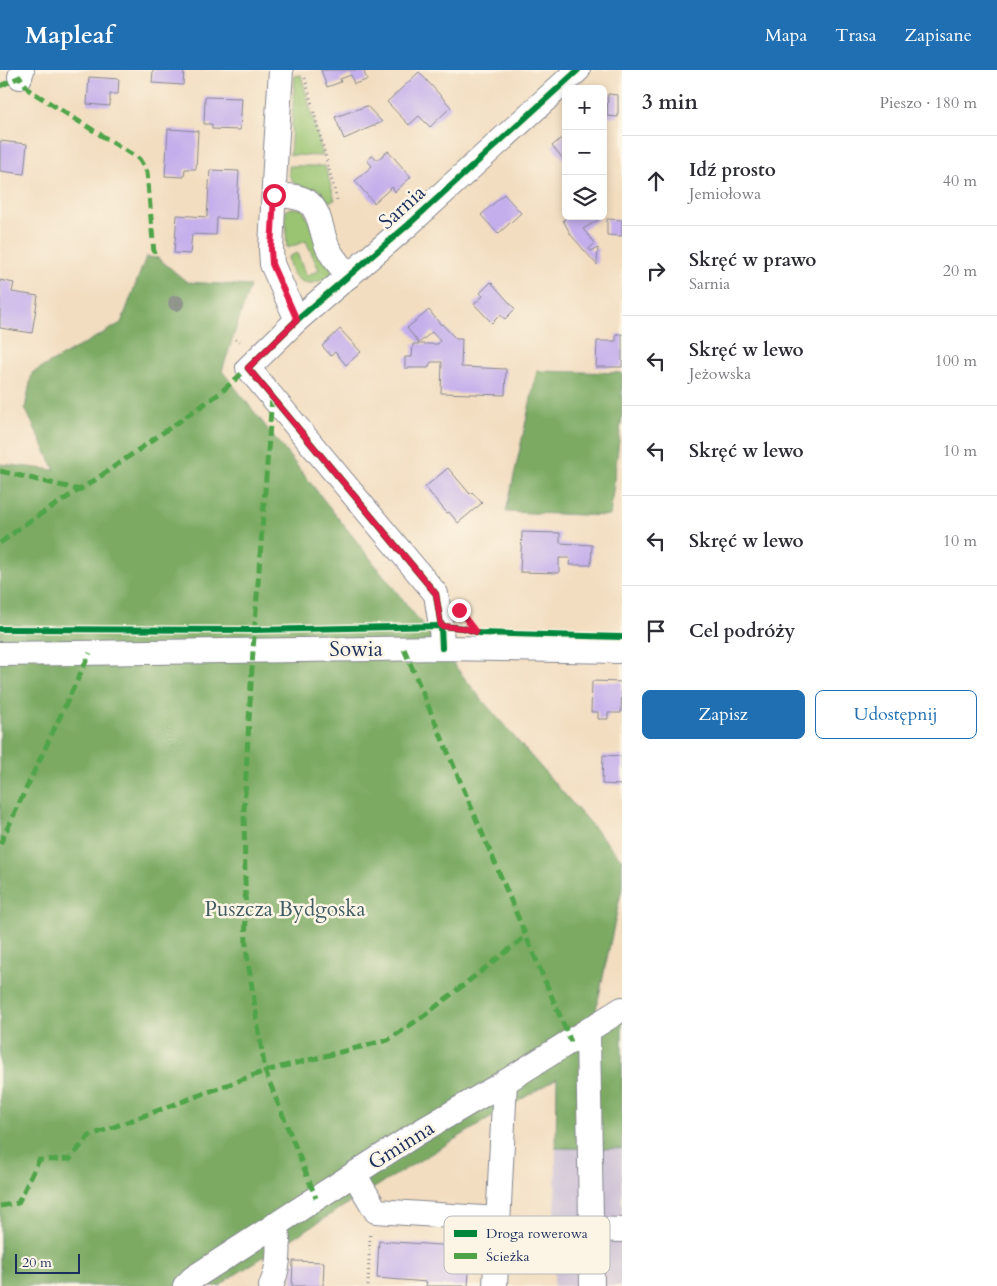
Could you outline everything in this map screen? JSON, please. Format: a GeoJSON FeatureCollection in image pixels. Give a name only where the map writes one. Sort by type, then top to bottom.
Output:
{"type":"FeatureCollection","features":[{"type":"Feature","properties":{"kind":"street"},"geometry":{"type":"LineString","coordinates":[[281,70],[271,249],[272,264],[297,320]]}},
{"type":"Feature","properties":{"kind":"street","name":"Sarnia"},"geometry":{"type":"LineString","coordinates":[[442,637],[436,594],[248,368],[297,320],[349,276],[578,70]]}},
{"type":"Feature","properties":{"kind":"street"},"geometry":{"type":"LineString","coordinates":[[274,195],[301,198],[310,203],[316,211],[327,247],[349,276]]}},
{"type":"Feature","properties":{"kind":"street","name":"Sowia"},"geometry":{"type":"LineString","coordinates":[[0,654],[90,653],[442,637],[622,651]]}},
{"type":"Feature","properties":{"kind":"street","name":"Gminna"},"geometry":{"type":"LineString","coordinates":[[185,1286],[193,1278],[416,1134],[588,1032],[622,1009]]}},
{"type":"Feature","properties":{"kind":"street"},"geometry":{"type":"LineString","coordinates":[[588,1032],[591,1216]]}},
{"type":"Feature","properties":{"kind":"street"},"geometry":{"type":"LineString","coordinates":[[498,1216],[505,1082]]}},
{"type":"Feature","properties":{"kind":"street"},"geometry":{"type":"LineString","coordinates":[[354,1174],[376,1211],[452,1216]]}},
{"type":"Feature","properties":{"kind":"street"},"geometry":{"type":"LineString","coordinates":[[271,1286],[278,1265],[279,1241],[276,1224]]}},
{"type":"Feature","properties":{"kind":"path"},"geometry":{"type":"LineString","coordinates":[[302,70],[339,207]]}},
{"type":"Feature","properties":{"kind":"path"},"geometry":{"type":"LineString","coordinates":[[235,339],[240,341]]}},
{"type":"Feature","properties":{"kind":"path"},"geometry":{"type":"LineString","coordinates":[[459,610],[476,632]]}},
{"type":"Feature","properties":{"kind":"path"},"geometry":{"type":"LineString","coordinates":[[442,637],[463,628],[476,632]]}},
{"type":"Feature","properties":{"kind":"path"},"geometry":{"type":"LineString","coordinates":[[368,1286],[370,1229],[376,1211]]}},
{"type":"Feature","properties":{"kind":"shaded area"},"geometry":{"type":"Polygon","coordinates":[[[556,1148],[622,1149],[622,1286],[554,1286],[554,1274],[610,1274],[610,1216],[555,1216],[556,1148]]]}},
{"type":"Feature","properties":{"kind":"green space"},"geometry":{"type":"Polygon","coordinates":[[[301,75],[323,156],[290,155],[295,76],[301,75]]]}},
{"type":"Feature","properties":{"kind":"green space"},"geometry":{"type":"Polygon","coordinates":[[[289,166],[325,166],[335,200],[323,203],[317,194],[294,183],[289,175],[289,166]]]}},
{"type":"Feature","properties":{"kind":"green space"},"geometry":{"type":"Polygon","coordinates":[[[292,208],[303,209],[333,272],[318,282],[307,283],[301,281],[292,272],[288,257],[297,253],[306,276],[319,270],[306,241],[287,248],[285,211],[292,208]]]}},
{"type":"Feature","properties":{"kind":"green space","name":"Puszcza Bydgoska"},"geometry":{"type":"Polygon","coordinates":[[[146,257],[158,258],[187,282],[250,286],[222,371],[482,700],[622,860],[622,888],[596,1010],[612,1028],[622,1021],[622,1149],[556,1148],[557,1078],[344,1206],[220,1286],[0,1286],[0,464],[55,470],[25,408],[32,373],[121,323],[146,257]]]}},
{"type":"Feature","properties":{"kind":"green space"},"geometry":{"type":"Polygon","coordinates":[[[537,371],[622,373],[622,415],[610,516],[506,512],[537,371]]]}},
{"type":"Feature","properties":{"kind":"building"},"geometry":{"type":"Polygon","coordinates":[[[153,70],[184,70],[183,85],[152,83],[153,70]]]}},
{"type":"Feature","properties":{"kind":"building"},"geometry":{"type":"Polygon","coordinates":[[[321,70],[369,70],[364,72],[367,80],[354,84],[351,75],[340,79],[341,82],[327,87],[321,70]]]}},
{"type":"Feature","properties":{"kind":"building"},"geometry":{"type":"Polygon","coordinates":[[[419,72],[451,107],[430,127],[419,116],[409,125],[387,102],[419,72]]]}},
{"type":"Feature","properties":{"kind":"building"},"geometry":{"type":"Polygon","coordinates":[[[89,77],[119,79],[118,94],[110,94],[110,106],[87,104],[89,77]]]}},
{"type":"Feature","properties":{"kind":"building"},"geometry":{"type":"Polygon","coordinates":[[[608,94],[618,95],[618,117],[607,116],[608,94]]]}},
{"type":"Feature","properties":{"kind":"building"},"geometry":{"type":"Polygon","coordinates":[[[205,97],[242,98],[240,130],[212,129],[212,124],[204,124],[205,97]]]}},
{"type":"Feature","properties":{"kind":"building"},"geometry":{"type":"Polygon","coordinates":[[[367,106],[382,122],[344,139],[335,117],[367,106]]]}},
{"type":"Feature","properties":{"kind":"building"},"geometry":{"type":"Polygon","coordinates":[[[168,129],[198,131],[196,169],[185,169],[184,177],[165,176],[168,129]]]}},
{"type":"Feature","properties":{"kind":"building"},"geometry":{"type":"Polygon","coordinates":[[[562,137],[562,157],[552,146],[562,137]]]}},
{"type":"Feature","properties":{"kind":"building"},"geometry":{"type":"Polygon","coordinates":[[[0,141],[27,144],[24,174],[0,171],[0,141]]]}},
{"type":"Feature","properties":{"kind":"building"},"geometry":{"type":"Polygon","coordinates":[[[388,151],[411,177],[395,192],[392,187],[374,203],[355,181],[372,166],[367,160],[373,155],[377,160],[388,151]]]}},
{"type":"Feature","properties":{"kind":"building"},"geometry":{"type":"Polygon","coordinates":[[[210,170],[239,171],[236,219],[217,218],[216,235],[192,234],[190,254],[174,253],[177,215],[207,217],[210,170]]]}},
{"type":"Feature","properties":{"kind":"building"},"geometry":{"type":"Polygon","coordinates":[[[504,194],[521,213],[498,234],[481,215],[504,194]]]}},
{"type":"Feature","properties":{"kind":"building"},"geometry":{"type":"Polygon","coordinates":[[[563,220],[598,220],[583,229],[595,243],[589,249],[591,251],[598,248],[597,265],[571,235],[563,220]]]}},
{"type":"Feature","properties":{"kind":"building"},"geometry":{"type":"Polygon","coordinates":[[[607,220],[622,220],[622,236],[607,235],[607,220]]]}},
{"type":"Feature","properties":{"kind":"building"},"geometry":{"type":"Polygon","coordinates":[[[0,280],[14,283],[12,292],[38,296],[32,333],[0,328],[0,280]]]}},
{"type":"Feature","properties":{"kind":"building"},"geometry":{"type":"Polygon","coordinates":[[[491,282],[515,309],[505,319],[500,315],[492,323],[474,304],[483,296],[480,293],[491,282]]]}},
{"type":"Feature","properties":{"kind":"building"},"geometry":{"type":"Polygon","coordinates":[[[429,310],[456,339],[462,339],[461,367],[506,369],[505,395],[441,393],[442,362],[431,362],[428,368],[405,368],[405,357],[412,357],[413,344],[438,344],[440,341],[432,332],[419,343],[407,328],[429,310]]]}},
{"type":"Feature","properties":{"kind":"building"},"geometry":{"type":"Polygon","coordinates":[[[340,329],[361,352],[346,365],[335,352],[331,356],[322,346],[340,329]]]}},
{"type":"Feature","properties":{"kind":"building"},"geometry":{"type":"Polygon","coordinates":[[[616,334],[622,334],[622,367],[596,367],[597,341],[616,341],[616,334]]]}},
{"type":"Feature","properties":{"kind":"building"},"geometry":{"type":"Polygon","coordinates":[[[448,468],[470,494],[472,492],[482,503],[458,523],[425,487],[448,468]]]}},
{"type":"Feature","properties":{"kind":"building"},"geometry":{"type":"Polygon","coordinates":[[[522,532],[560,533],[560,543],[592,545],[591,565],[569,565],[570,558],[559,558],[559,573],[520,572],[522,532]]]}},
{"type":"Feature","properties":{"kind":"building"},"geometry":{"type":"Polygon","coordinates":[[[592,681],[622,682],[621,713],[608,713],[608,719],[598,719],[598,712],[591,712],[592,681]]]}},
{"type":"Feature","properties":{"kind":"building"},"geometry":{"type":"Polygon","coordinates":[[[603,755],[622,756],[622,785],[602,784],[603,755]]]}},
{"type":"Feature","properties":{"kind":"building"},"geometry":{"type":"Polygon","coordinates":[[[379,1241],[444,1245],[444,1274],[469,1274],[468,1286],[426,1286],[427,1282],[377,1278],[379,1241]]]}},
{"type":"Feature","properties":{"kind":"building"},"geometry":{"type":"Polygon","coordinates":[[[293,1261],[324,1262],[323,1286],[292,1286],[293,1261]]]}},
{"type":"Feature","properties":{"kind":"marked path"},"geometry":{"type":"LineString","coordinates":[[0,86],[20,77],[29,90],[139,159],[147,172],[154,253]]}},
{"type":"Feature","properties":{"kind":"marked path"},"geometry":{"type":"LineString","coordinates":[[0,543],[25,524],[95,480],[220,393],[248,368]]}},
{"type":"Feature","properties":{"kind":"marked path"},"geometry":{"type":"LineString","coordinates":[[272,397],[253,650],[244,809],[246,949],[265,1071],[316,1198]]}},
{"type":"Feature","properties":{"kind":"marked path"},"geometry":{"type":"LineString","coordinates":[[0,471],[80,490]]}},
{"type":"Feature","properties":{"kind":"marked path"},"geometry":{"type":"LineString","coordinates":[[404,649],[571,1042]]}},
{"type":"Feature","properties":{"kind":"marked path"},"geometry":{"type":"LineString","coordinates":[[0,844],[90,653]]}},
{"type":"Feature","properties":{"kind":"marked path"},"geometry":{"type":"LineString","coordinates":[[0,1206],[18,1203],[39,1160],[70,1159],[89,1136],[265,1071],[388,1040],[425,1015],[525,937]]}},
{"type":"Feature","properties":{"kind":"cycle path"},"geometry":{"type":"LineString","coordinates":[[442,648],[436,594],[248,368],[297,320],[408,225],[578,70]]}},
{"type":"Feature","properties":{"kind":"cycle path"},"geometry":{"type":"LineString","coordinates":[[0,629],[254,630],[441,626],[463,628],[479,633],[622,637]]}},
{"type":"Feature","properties":{"kind":"route"},"geometry":{"type":"LineString","coordinates":[[274,195],[272,264],[297,320],[248,368],[436,594],[441,626],[463,628],[476,632],[459,610]]}}]}
